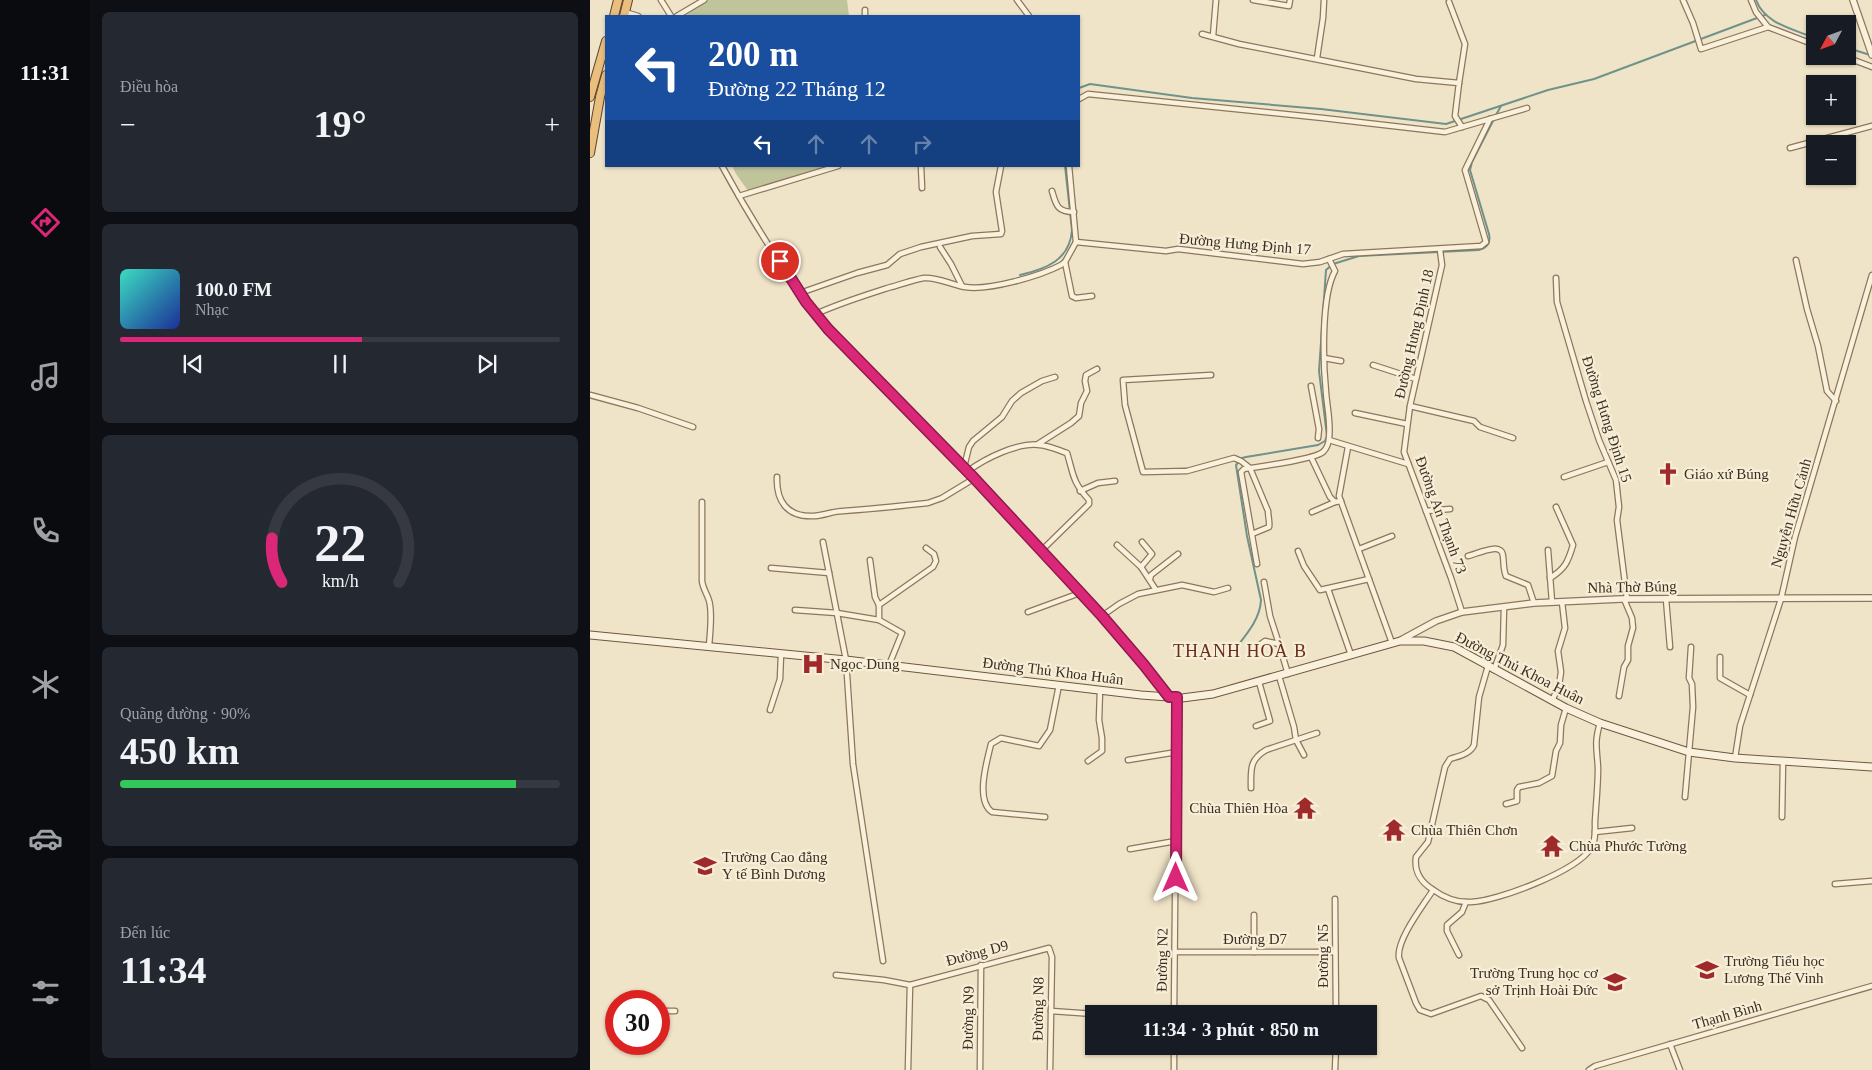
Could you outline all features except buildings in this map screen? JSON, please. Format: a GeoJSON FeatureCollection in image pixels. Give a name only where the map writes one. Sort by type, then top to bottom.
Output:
{"type":"FeatureCollection","features":[{"type":"Feature","properties":{"kind":"highway"},"geometry":{"type":"LineString","coordinates":[[614,15],[618,0]]}},
{"type":"Feature","properties":{"kind":"highway"},"geometry":{"type":"LineString","coordinates":[[624,14],[628,0]]}},
{"type":"Feature","properties":{"kind":"highway"},"geometry":{"type":"LineString","coordinates":[[590,95],[605,44]]}},
{"type":"Feature","properties":{"kind":"highway"},"geometry":{"type":"LineString","coordinates":[[590,153],[604,93]]}},
{"type":"Feature","properties":{"kind":"main road","name":"Đường Thủ Khoa Huân"},"geometry":{"type":"LineString","coordinates":[[590,634],[846,660],[1059,686],[1173,697],[1213,694],[1396,642],[1424,641],[1454,646],[1552,701],[1600,723],[1689,752],[1734,758],[1872,767]]}},
{"type":"Feature","properties":{"kind":"street"},"geometry":{"type":"LineString","coordinates":[[661,0],[670,15]]}},
{"type":"Feature","properties":{"kind":"street"},"geometry":{"type":"LineString","coordinates":[[679,15],[704,0]]}},
{"type":"Feature","properties":{"kind":"street"},"geometry":{"type":"LineString","coordinates":[[1017,0],[1028,15]]}},
{"type":"Feature","properties":{"kind":"street"},"geometry":{"type":"LineString","coordinates":[[1213,36],[1216,0]]}},
{"type":"Feature","properties":{"kind":"street"},"geometry":{"type":"LineString","coordinates":[[1253,0],[1289,6],[1290,0]]}},
{"type":"Feature","properties":{"kind":"street"},"geometry":{"type":"LineString","coordinates":[[1317,58],[1324,0]]}},
{"type":"Feature","properties":{"kind":"street"},"geometry":{"type":"LineString","coordinates":[[1683,0],[1701,49],[1768,27]]}},
{"type":"Feature","properties":{"kind":"street"},"geometry":{"type":"LineString","coordinates":[[1750,0],[1756,12],[1768,27],[1806,42]]}},
{"type":"Feature","properties":{"kind":"street"},"geometry":{"type":"LineString","coordinates":[[1853,0],[1871,53]]}},
{"type":"Feature","properties":{"kind":"street"},"geometry":{"type":"LineString","coordinates":[[1449,2],[1465,44],[1455,116],[1461,125]]}},
{"type":"Feature","properties":{"kind":"street"},"geometry":{"type":"LineString","coordinates":[[864,10],[865,15]]}},
{"type":"Feature","properties":{"kind":"street"},"geometry":{"type":"LineString","coordinates":[[1202,34],[1239,44],[1416,79],[1459,83]]}},
{"type":"Feature","properties":{"kind":"street"},"geometry":{"type":"LineString","coordinates":[[1856,61],[1872,68]]}},
{"type":"Feature","properties":{"kind":"street"},"geometry":{"type":"LineString","coordinates":[[1080,98],[1088,94],[1445,132],[1461,125],[1527,108]]}},
{"type":"Feature","properties":{"kind":"street","name":"Đường Hưng Định 17"},"geometry":{"type":"LineString","coordinates":[[1076,242],[1166,251],[1178,249],[1303,264],[1343,254],[1440,250],[1481,246],[1486,242],[1465,170],[1490,119]]}},
{"type":"Feature","properties":{"kind":"street"},"geometry":{"type":"LineString","coordinates":[[1790,148],[1872,126]]}},
{"type":"Feature","properties":{"kind":"street"},"geometry":{"type":"LineString","coordinates":[[723,167],[800,293],[816,314],[840,342],[964,467],[1102,616],[1173,697]]}},
{"type":"Feature","properties":{"kind":"street"},"geometry":{"type":"LineString","coordinates":[[739,196],[835,167]]}},
{"type":"Feature","properties":{"kind":"street"},"geometry":{"type":"LineString","coordinates":[[921,167],[922,188]]}},
{"type":"Feature","properties":{"kind":"street"},"geometry":{"type":"LineString","coordinates":[[800,293],[857,273],[887,265],[900,254],[921,247],[972,236],[1000,234],[1002,231],[996,192],[1001,167]]}},
{"type":"Feature","properties":{"kind":"street"},"geometry":{"type":"LineString","coordinates":[[816,314],[864,295],[926,278],[981,288],[1007,283],[1056,268],[1066,262],[1076,242],[1070,212],[1069,167]]}},
{"type":"Feature","properties":{"kind":"street"},"geometry":{"type":"LineString","coordinates":[[1052,191],[1058,207],[1070,212]]}},
{"type":"Feature","properties":{"kind":"street"},"geometry":{"type":"LineString","coordinates":[[940,247],[962,286]]}},
{"type":"Feature","properties":{"kind":"street","name":"Đường Hưng Định 18"},"geometry":{"type":"LineString","coordinates":[[1407,424],[1442,265],[1440,250]]}},
{"type":"Feature","properties":{"kind":"street"},"geometry":{"type":"LineString","coordinates":[[1257,564],[1241,476],[1244,469],[1311,457],[1323,452],[1329,440],[1324,358],[1328,289],[1335,271],[1329,259]]}},
{"type":"Feature","properties":{"kind":"street"},"geometry":{"type":"LineString","coordinates":[[1796,260],[1818,346],[1827,391],[1836,401]]}},
{"type":"Feature","properties":{"kind":"street"},"geometry":{"type":"LineString","coordinates":[[1066,262],[1072,296],[1076,298],[1092,296]]}},
{"type":"Feature","properties":{"kind":"street","name":"Nguyễn Hữu Cảnh"},"geometry":{"type":"LineString","coordinates":[[1734,758],[1740,726],[1781,599],[1795,537],[1872,275]]}},
{"type":"Feature","properties":{"kind":"street","name":"Đường Hưng Định 15"},"geometry":{"type":"LineString","coordinates":[[1556,278],[1556,302],[1586,401],[1616,480],[1619,507],[1617,520],[1625,599],[1632,618],[1633,628],[1628,646],[1628,660],[1624,667],[1619,696]]}},
{"type":"Feature","properties":{"kind":"street"},"geometry":{"type":"LineString","coordinates":[[1324,358],[1341,361]]}},
{"type":"Feature","properties":{"kind":"street"},"geometry":{"type":"LineString","coordinates":[[1373,365],[1416,379]]}},
{"type":"Feature","properties":{"kind":"street"},"geometry":{"type":"LineString","coordinates":[[968,472],[1011,448],[1038,444],[1071,423],[1079,416],[1081,403],[1087,391],[1086,375],[1096,369]]}},
{"type":"Feature","properties":{"kind":"street"},"geometry":{"type":"LineString","coordinates":[[1211,375],[1123,380],[1125,405],[1143,472],[1187,471],[1234,458],[1250,468],[1268,511],[1270,525],[1260,532],[1252,534]]}},
{"type":"Feature","properties":{"kind":"street"},"geometry":{"type":"LineString","coordinates":[[964,467],[973,441],[1002,417],[1012,401],[1031,386],[1055,378]]}},
{"type":"Feature","properties":{"kind":"street"},"geometry":{"type":"LineString","coordinates":[[1311,386],[1321,429],[1318,438]]}},
{"type":"Feature","properties":{"kind":"street"},"geometry":{"type":"LineString","coordinates":[[590,395],[638,408],[693,427]]}},
{"type":"Feature","properties":{"kind":"street"},"geometry":{"type":"LineString","coordinates":[[1410,406],[1474,421],[1480,427],[1513,438]]}},
{"type":"Feature","properties":{"kind":"street"},"geometry":{"type":"LineString","coordinates":[[1355,413],[1407,424]]}},
{"type":"Feature","properties":{"kind":"street","name":"Đường An Thạnh 73"},"geometry":{"type":"LineString","coordinates":[[1407,424],[1404,452],[1452,578],[1462,612]]}},
{"type":"Feature","properties":{"kind":"street"},"geometry":{"type":"LineString","coordinates":[[1321,429],[1329,429]]}},
{"type":"Feature","properties":{"kind":"street"},"geometry":{"type":"LineString","coordinates":[[1329,440],[1408,464]]}},
{"type":"Feature","properties":{"kind":"street"},"geometry":{"type":"LineString","coordinates":[[1038,444],[1067,453],[1074,482],[1089,500],[1089,504],[1041,550]]}},
{"type":"Feature","properties":{"kind":"street"},"geometry":{"type":"LineString","coordinates":[[1348,447],[1339,496],[1369,579],[1396,642]]}},
{"type":"Feature","properties":{"kind":"street"},"geometry":{"type":"LineString","coordinates":[[1311,457],[1327,492],[1334,502]]}},
{"type":"Feature","properties":{"kind":"street"},"geometry":{"type":"LineString","coordinates":[[1564,477],[1608,462]]}},
{"type":"Feature","properties":{"kind":"street"},"geometry":{"type":"LineString","coordinates":[[777,477],[776,489],[782,504],[802,516],[813,516],[834,511],[928,503],[942,498],[974,478]]}},
{"type":"Feature","properties":{"kind":"street"},"geometry":{"type":"LineString","coordinates":[[1080,491],[1098,483],[1115,482]]}},
{"type":"Feature","properties":{"kind":"street"},"geometry":{"type":"LineString","coordinates":[[1312,512],[1334,502],[1341,501]]}},
{"type":"Feature","properties":{"kind":"street"},"geometry":{"type":"LineString","coordinates":[[702,502],[702,582],[710,605],[709,646]]}},
{"type":"Feature","properties":{"kind":"street"},"geometry":{"type":"LineString","coordinates":[[1550,578],[1561,571],[1566,564],[1573,545],[1556,507]]}},
{"type":"Feature","properties":{"kind":"street"},"geometry":{"type":"LineString","coordinates":[[1426,510],[1450,508]]}},
{"type":"Feature","properties":{"kind":"street"},"geometry":{"type":"LineString","coordinates":[[1359,549],[1392,536]]}},
{"type":"Feature","properties":{"kind":"street"},"geometry":{"type":"LineString","coordinates":[[823,542],[846,660],[853,764],[883,961]]}},
{"type":"Feature","properties":{"kind":"street"},"geometry":{"type":"LineString","coordinates":[[1141,568],[1152,554],[1142,542]]}},
{"type":"Feature","properties":{"kind":"street"},"geometry":{"type":"LineString","coordinates":[[1117,545],[1141,568],[1156,590]]}},
{"type":"Feature","properties":{"kind":"street"},"geometry":{"type":"LineString","coordinates":[[879,605],[934,567],[936,560],[934,554],[926,548]]}},
{"type":"Feature","properties":{"kind":"street"},"geometry":{"type":"LineString","coordinates":[[1468,556],[1496,548],[1501,550],[1503,552],[1506,576],[1528,585],[1534,603]]}},
{"type":"Feature","properties":{"kind":"street"},"geometry":{"type":"LineString","coordinates":[[1548,550],[1552,602]]}},
{"type":"Feature","properties":{"kind":"street"},"geometry":{"type":"LineString","coordinates":[[1298,551],[1302,563],[1313,577],[1317,588],[1322,590],[1369,579]]}},
{"type":"Feature","properties":{"kind":"street"},"geometry":{"type":"LineString","coordinates":[[1150,579],[1151,575],[1178,554]]}},
{"type":"Feature","properties":{"kind":"street"},"geometry":{"type":"LineString","coordinates":[[870,560],[875,597],[879,605],[879,620]]}},
{"type":"Feature","properties":{"kind":"street"},"geometry":{"type":"LineString","coordinates":[[771,568],[829,574]]}},
{"type":"Feature","properties":{"kind":"street"},"geometry":{"type":"LineString","coordinates":[[1264,582],[1270,616],[1288,674]]}},
{"type":"Feature","properties":{"kind":"street"},"geometry":{"type":"LineString","coordinates":[[1102,616],[1128,598],[1138,594],[1182,585],[1214,592],[1228,588]]}},
{"type":"Feature","properties":{"kind":"street"},"geometry":{"type":"LineString","coordinates":[[1328,589],[1351,655]]}},
{"type":"Feature","properties":{"kind":"street"},"geometry":{"type":"LineString","coordinates":[[1028,612],[1080,593]]}},
{"type":"Feature","properties":{"kind":"street","name":"Nhà Thờ Búng"},"geometry":{"type":"LineString","coordinates":[[1396,642],[1436,621],[1462,612],[1534,603],[1625,599],[1872,598]]}},
{"type":"Feature","properties":{"kind":"street"},"geometry":{"type":"LineString","coordinates":[[1666,599],[1670,647]]}},
{"type":"Feature","properties":{"kind":"street"},"geometry":{"type":"LineString","coordinates":[[1552,701],[1562,672],[1558,651],[1565,628],[1562,602]]}},
{"type":"Feature","properties":{"kind":"street"},"geometry":{"type":"LineString","coordinates":[[1504,607],[1503,645],[1479,697],[1477,733],[1474,745],[1472,749],[1464,754],[1450,759],[1446,767],[1428,842],[1416,857],[1417,872],[1420,878],[1443,896],[1466,902],[1487,900],[1512,893],[1571,866],[1591,849],[1595,832],[1598,768],[1595,738],[1600,723]]}},
{"type":"Feature","properties":{"kind":"street"},"geometry":{"type":"LineString","coordinates":[[795,610],[837,613],[879,620],[902,632],[889,665]]}},
{"type":"Feature","properties":{"kind":"street"},"geometry":{"type":"LineString","coordinates":[[1258,646],[1265,641],[1279,644]]}},
{"type":"Feature","properties":{"kind":"street"},"geometry":{"type":"LineString","coordinates":[[1686,797],[1692,706],[1692,684],[1689,678],[1691,647]]}},
{"type":"Feature","properties":{"kind":"street"},"geometry":{"type":"LineString","coordinates":[[770,710],[780,679],[780,654]]}},
{"type":"Feature","properties":{"kind":"street"},"geometry":{"type":"LineString","coordinates":[[1720,657],[1720,678],[1750,695]]}},
{"type":"Feature","properties":{"kind":"street"},"geometry":{"type":"LineString","coordinates":[[1279,676],[1296,740],[1304,755]]}},
{"type":"Feature","properties":{"kind":"street"},"geometry":{"type":"LineString","coordinates":[[1256,726],[1270,721],[1259,682]]}},
{"type":"Feature","properties":{"kind":"street"},"geometry":{"type":"LineString","coordinates":[[1045,817],[992,812],[986,808],[984,802],[984,769],[991,744],[1001,738],[1039,746],[1050,730],[1059,686]]}},
{"type":"Feature","properties":{"kind":"street"},"geometry":{"type":"LineString","coordinates":[[1088,761],[1102,751],[1099,720],[1100,690]]}},
{"type":"Feature","properties":{"kind":"street","name":"Đường N2"},"geometry":{"type":"LineString","coordinates":[[1173,697],[1177,752],[1174,1005]]}},
{"type":"Feature","properties":{"kind":"street"},"geometry":{"type":"LineString","coordinates":[[1506,804],[1518,801],[1517,790],[1519,787],[1539,783],[1552,776],[1566,708]]}},
{"type":"Feature","properties":{"kind":"street"},"geometry":{"type":"LineString","coordinates":[[1251,788],[1251,770],[1256,757],[1266,750],[1317,733]]}},
{"type":"Feature","properties":{"kind":"street"},"geometry":{"type":"LineString","coordinates":[[1128,760],[1177,752]]}},
{"type":"Feature","properties":{"kind":"street"},"geometry":{"type":"LineString","coordinates":[[1782,817],[1783,761]]}},
{"type":"Feature","properties":{"kind":"street"},"geometry":{"type":"LineString","coordinates":[[1595,832],[1632,828]]}},
{"type":"Feature","properties":{"kind":"street"},"geometry":{"type":"LineString","coordinates":[[1130,849],[1176,841]]}},
{"type":"Feature","properties":{"kind":"street"},"geometry":{"type":"LineString","coordinates":[[1835,884],[1872,881]]}},
{"type":"Feature","properties":{"kind":"street"},"geometry":{"type":"LineString","coordinates":[[1433,890],[1405,936],[1398,952],[1416,1003],[1420,1010],[1426,1014],[1431,1014],[1481,996],[1489,1000],[1522,1048]]}},
{"type":"Feature","properties":{"kind":"street","name":"Đường N5"},"geometry":{"type":"LineString","coordinates":[[1335,899],[1336,1005]]}},
{"type":"Feature","properties":{"kind":"street"},"geometry":{"type":"LineString","coordinates":[[1459,955],[1447,931],[1447,925],[1462,912],[1466,902]]}},
{"type":"Feature","properties":{"kind":"street"},"geometry":{"type":"LineString","coordinates":[[1254,915],[1254,952]]}},
{"type":"Feature","properties":{"kind":"street","name":"Đường D9"},"geometry":{"type":"LineString","coordinates":[[910,985],[1045,948],[1050,949]]}},
{"type":"Feature","properties":{"kind":"street","name":"Đường N8"},"geometry":{"type":"LineString","coordinates":[[1050,949],[1052,956],[1050,1070]]}},
{"type":"Feature","properties":{"kind":"street","name":"Đường D7"},"geometry":{"type":"LineString","coordinates":[[1175,952],[1335,952]]}},
{"type":"Feature","properties":{"kind":"street","name":"Đường N9"},"geometry":{"type":"LineString","coordinates":[[980,1070],[982,966]]}},
{"type":"Feature","properties":{"kind":"street"},"geometry":{"type":"LineString","coordinates":[[836,975],[910,985],[908,1070]]}},
{"type":"Feature","properties":{"kind":"street","name":"Thạnh Bình"},"geometry":{"type":"LineString","coordinates":[[1589,1070],[1595,1066],[1872,986]]}},
{"type":"Feature","properties":{"kind":"street"},"geometry":{"type":"LineString","coordinates":[[670,1011],[675,1011]]}},
{"type":"Feature","properties":{"kind":"street"},"geometry":{"type":"LineString","coordinates":[[1051,1011],[1085,1013]]}},
{"type":"Feature","properties":{"kind":"street"},"geometry":{"type":"LineString","coordinates":[[1670,1044],[1680,1070]]}},
{"type":"Feature","properties":{"kind":"street"},"geometry":{"type":"LineString","coordinates":[[1174,1055],[1174,1070]]}},
{"type":"Feature","properties":{"kind":"street"},"geometry":{"type":"LineString","coordinates":[[1335,1070],[1336,1055]]}},
{"type":"Feature","properties":{"kind":"green space"},"geometry":{"type":"Polygon","coordinates":[[[708,0],[847,0],[849,15],[686,15],[708,0]]]}},
{"type":"Feature","properties":{"kind":"green space"},"geometry":{"type":"Polygon","coordinates":[[[732,167],[832,167],[749,192],[732,167]]]}},
{"type":"Feature","properties":{"kind":"waterway"},"geometry":{"type":"LineString","coordinates":[[1756,0],[1760,8],[1773,20],[1806,35]]}},
{"type":"Feature","properties":{"kind":"waterway"},"geometry":{"type":"LineString","coordinates":[[1080,88],[1090,84],[1192,98],[1321,109],[1446,124],[1548,90],[1594,79],[1765,15]]}},
{"type":"Feature","properties":{"kind":"waterway"},"geometry":{"type":"LineString","coordinates":[[1856,51],[1870,55]]}},
{"type":"Feature","properties":{"kind":"waterway"},"geometry":{"type":"LineString","coordinates":[[1496,115],[1501,106]]}},
{"type":"Feature","properties":{"kind":"waterway"},"geometry":{"type":"LineString","coordinates":[[1232,653],[1255,622],[1261,600],[1247,536],[1236,465],[1242,458],[1318,445],[1325,441],[1327,436],[1319,371],[1326,270],[1333,264],[1359,256],[1479,250],[1484,248],[1489,242],[1489,234],[1470,170],[1472,162],[1494,119]]}},
{"type":"Feature","properties":{"kind":"waterway"},"geometry":{"type":"LineString","coordinates":[[1020,275],[1039,270],[1055,262],[1067,249],[1072,230],[1065,167]]}},
{"type":"Feature","properties":{"kind":"place","name":"Giáo xứ Búng"},"geometry":{"type":"Point","coordinates":[1668,474]}},
{"type":"Feature","properties":{"kind":"place","name":"Ngọc Dung"},"geometry":{"type":"Point","coordinates":[813,664]}},
{"type":"Feature","properties":{"kind":"place","name":"Chùa Thiên Hòa"},"geometry":{"type":"Point","coordinates":[1305,808]}},
{"type":"Feature","properties":{"kind":"place","name":"Chùa Thiên Chơn"},"geometry":{"type":"Point","coordinates":[1394,830]}},
{"type":"Feature","properties":{"kind":"place","name":"Chùa Phước Tường"},"geometry":{"type":"Point","coordinates":[1552,846]}},
{"type":"Feature","properties":{"kind":"place","name":"Trường Cao đẳng Y tế Bình Dương"},"geometry":{"type":"Point","coordinates":[705,866]}},
{"type":"Feature","properties":{"kind":"place","name":"Trường Tiểu học Lương Thế Vinh"},"geometry":{"type":"Point","coordinates":[1707,970]}},
{"type":"Feature","properties":{"kind":"place","name":"Trường Trung học cơ sở Trịnh Hoài Đức"},"geometry":{"type":"Point","coordinates":[1615,982]}},
{"type":"Feature","properties":{"kind":"district","name":"THẠNH HOÀ B"},"geometry":{"type":"Point","coordinates":[1240,651]}},
{"type":"Feature","properties":{"kind":"route"},"geometry":{"type":"LineString","coordinates":[[780,261],[806,302],[828,329],[974,478],[1102,616],[1169,697],[1177,697],[1176,878]]}}]}
